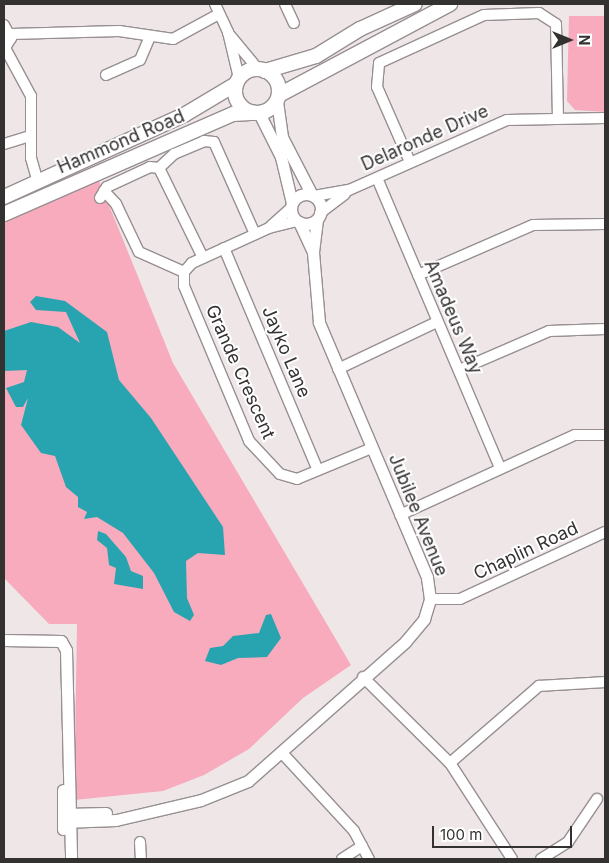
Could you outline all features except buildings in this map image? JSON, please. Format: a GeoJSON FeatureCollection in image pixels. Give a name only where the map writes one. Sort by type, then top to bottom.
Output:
{"type":"FeatureCollection","features":[{"type":"Feature","properties":{"kind":"main road"},"geometry":{"type":"LineString","coordinates":[[416,4],[360,29],[316,56],[262,70],[237,81],[241,107],[257,114],[278,98],[450,4]]}},
{"type":"Feature","properties":{"kind":"main road"},"geometry":{"type":"LineString","coordinates":[[262,70],[276,80],[278,98]]}},
{"type":"Feature","properties":{"kind":"main road","name":"Hammond Road"},"geometry":{"type":"LineString","coordinates":[[4,196],[184,115],[237,81]]}},
{"type":"Feature","properties":{"kind":"main road","name":"Hammond Road"},"geometry":{"type":"LineString","coordinates":[[4,214],[233,114],[257,114]]}},
{"type":"Feature","properties":{"kind":"street"},"geometry":{"type":"LineString","coordinates":[[215,4],[228,32],[262,70]]}},
{"type":"Feature","properties":{"kind":"street"},"geometry":{"type":"LineString","coordinates":[[285,4],[294,23]]}},
{"type":"Feature","properties":{"kind":"street"},"geometry":{"type":"LineString","coordinates":[[410,162],[377,87],[379,63],[484,15],[538,13],[556,24],[558,118]]}},
{"type":"Feature","properties":{"kind":"street"},"geometry":{"type":"LineString","coordinates":[[11,34],[119,31],[173,39],[219,14]]}},
{"type":"Feature","properties":{"kind":"street"},"geometry":{"type":"LineString","coordinates":[[4,25],[11,34]]}},
{"type":"Feature","properties":{"kind":"street"},"geometry":{"type":"LineString","coordinates":[[228,32],[237,81]]}},
{"type":"Feature","properties":{"kind":"street"},"geometry":{"type":"LineString","coordinates":[[11,34],[4,49],[31,96],[31,136],[38,182]]}},
{"type":"Feature","properties":{"kind":"street"},"geometry":{"type":"LineString","coordinates":[[106,75],[140,60],[150,37]]}},
{"type":"Feature","properties":{"kind":"street"},"geometry":{"type":"LineString","coordinates":[[256,234],[214,142],[204,141],[174,154],[160,168],[140,171],[102,195],[116,204],[139,252],[184,272],[203,258],[224,248],[256,234],[269,228],[319,216],[313,196],[282,137],[278,98]]}},
{"type":"Feature","properties":{"kind":"street"},"geometry":{"type":"LineString","coordinates":[[257,114],[281,157],[292,205]]}},
{"type":"Feature","properties":{"kind":"street","name":"Delaronde Drive"},"geometry":{"type":"LineString","coordinates":[[313,196],[350,190],[502,121],[605,118]]}},
{"type":"Feature","properties":{"kind":"street"},"geometry":{"type":"LineString","coordinates":[[4,144],[31,136]]}},
{"type":"Feature","properties":{"kind":"street"},"geometry":{"type":"LineString","coordinates":[[160,168],[203,258]]}},
{"type":"Feature","properties":{"kind":"street","name":"Amadeus Way"},"geometry":{"type":"LineString","coordinates":[[377,178],[500,468]]}},
{"type":"Feature","properties":{"kind":"street","name":"Delaronde Drive"},"geometry":{"type":"LineString","coordinates":[[319,216],[350,190]]}},
{"type":"Feature","properties":{"kind":"street"},"geometry":{"type":"LineString","coordinates":[[269,228],[302,194],[313,196]]}},
{"type":"Feature","properties":{"kind":"street","name":"Jubilee Avenue"},"geometry":{"type":"LineString","coordinates":[[292,205],[313,252]]}},
{"type":"Feature","properties":{"kind":"street","name":"Jubilee Avenue"},"geometry":{"type":"LineString","coordinates":[[67,818],[130,816],[201,800],[248,781],[282,754],[363,677],[417,630],[430,599],[428,577],[338,369],[320,322],[313,252],[319,216]]}},
{"type":"Feature","properties":{"kind":"street"},"geometry":{"type":"LineString","coordinates":[[418,275],[533,225],[605,224]]}},
{"type":"Feature","properties":{"kind":"street","name":"Jayko Lane"},"geometry":{"type":"LineString","coordinates":[[224,248],[318,470]]}},
{"type":"Feature","properties":{"kind":"street","name":"Grande Crescent"},"geometry":{"type":"LineString","coordinates":[[184,272],[187,295],[249,441],[285,478],[297,479],[372,448]]}},
{"type":"Feature","properties":{"kind":"street"},"geometry":{"type":"LineString","coordinates":[[338,369],[437,322]]}},
{"type":"Feature","properties":{"kind":"street"},"geometry":{"type":"LineString","coordinates":[[459,370],[549,331],[605,329]]}},
{"type":"Feature","properties":{"kind":"street"},"geometry":{"type":"LineString","coordinates":[[400,515],[575,435],[605,435]]}},
{"type":"Feature","properties":{"kind":"street","name":"Chaplin Road"},"geometry":{"type":"LineString","coordinates":[[430,599],[460,599],[605,532]]}},
{"type":"Feature","properties":{"kind":"street"},"geometry":{"type":"LineString","coordinates":[[4,640],[61,642],[66,657],[67,818],[63,859]]}},
{"type":"Feature","properties":{"kind":"street"},"geometry":{"type":"LineString","coordinates":[[363,677],[450,763],[512,859]]}},
{"type":"Feature","properties":{"kind":"street"},"geometry":{"type":"LineString","coordinates":[[450,763],[540,686],[605,682]]}},
{"type":"Feature","properties":{"kind":"street"},"geometry":{"type":"LineString","coordinates":[[282,754],[354,831],[369,859]]}},
{"type":"Feature","properties":{"kind":"street"},"geometry":{"type":"LineString","coordinates":[[540,859],[568,842],[597,799]]}},
{"type":"Feature","properties":{"kind":"street"},"geometry":{"type":"LineString","coordinates":[[67,818],[71,859]]}},
{"type":"Feature","properties":{"kind":"street"},"geometry":{"type":"LineString","coordinates":[[140,842],[141,859]]}},
{"type":"Feature","properties":{"kind":"street"},"geometry":{"type":"LineString","coordinates":[[342,859],[362,846]]}},
{"type":"Feature","properties":{"kind":"shaded area"},"geometry":{"type":"Polygon","coordinates":[[[569,16],[605,16],[605,112],[575,110],[567,101],[569,16]]]}},
{"type":"Feature","properties":{"kind":"shaded area"},"geometry":{"type":"Polygon","coordinates":[[[98,178],[173,363],[351,665],[303,698],[249,749],[204,775],[163,791],[74,800],[77,624],[49,624],[4,578],[4,216],[98,178]]]}},
{"type":"Feature","properties":{"kind":"water"},"geometry":{"type":"Polygon","coordinates":[[[36,296],[65,301],[107,332],[119,380],[151,418],[223,527],[225,555],[198,553],[186,561],[187,598],[194,615],[190,621],[174,612],[154,573],[123,533],[97,517],[84,519],[87,512],[78,507],[78,497],[66,487],[55,456],[41,453],[21,425],[28,398],[23,407],[16,407],[6,388],[24,382],[27,370],[4,371],[4,331],[31,322],[58,327],[80,343],[66,312],[36,310],[30,302],[36,296]]]}},
{"type":"Feature","properties":{"kind":"water"},"geometry":{"type":"Polygon","coordinates":[[[98,531],[106,534],[126,557],[131,571],[143,576],[143,589],[114,584],[116,568],[109,565],[107,548],[97,540],[98,531]]]}},
{"type":"Feature","properties":{"kind":"water"},"geometry":{"type":"Polygon","coordinates":[[[271,614],[281,638],[267,657],[238,658],[221,665],[205,661],[210,648],[223,646],[233,636],[259,633],[266,615],[271,614]]]}}]}
